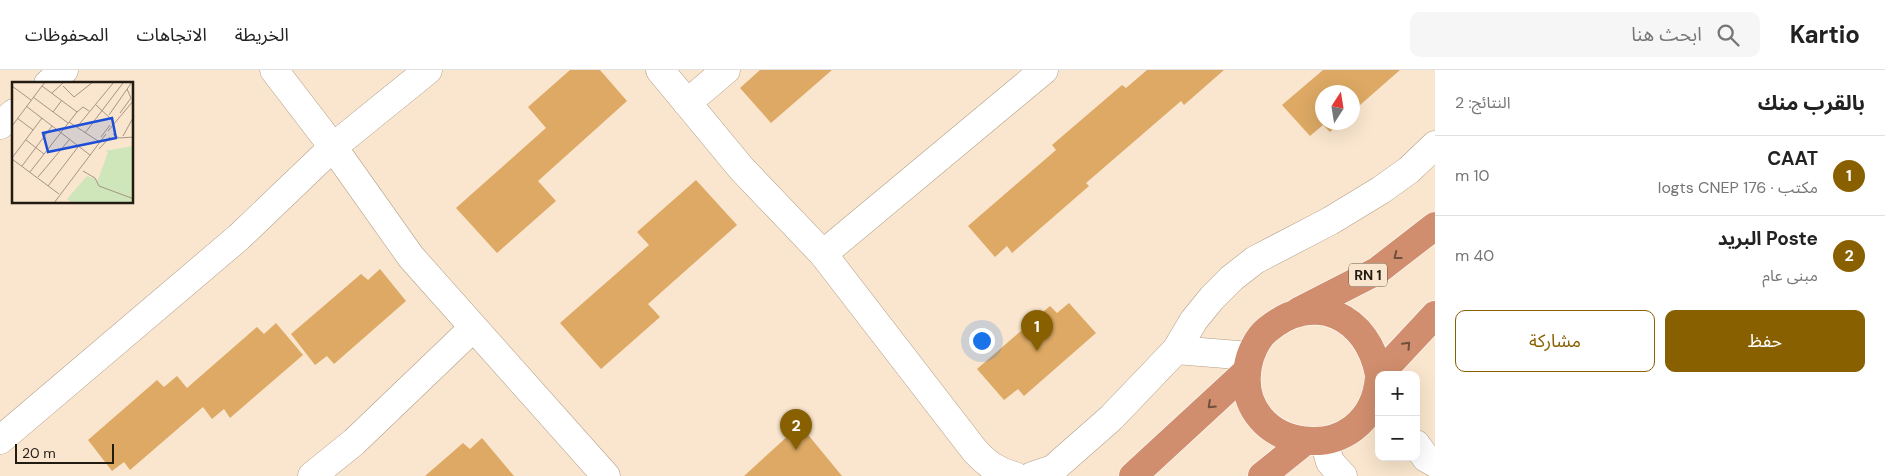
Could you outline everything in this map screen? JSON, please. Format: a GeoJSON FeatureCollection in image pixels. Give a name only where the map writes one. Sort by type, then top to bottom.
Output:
{"type":"FeatureCollection","features":[{"type":"Feature","properties":{"kind":"highway","name":"RN 1"},"geometry":{"type":"LineString","coordinates":[[1294,313],[1377,271],[1435,226]]}},
{"type":"Feature","properties":{"kind":"highway"},"geometry":{"type":"LineString","coordinates":[[1133,476],[1248,364],[1263,333],[1277,321],[1294,313],[1314,311],[1334,314],[1352,324],[1366,338],[1375,355],[1377,371]]}},
{"type":"Feature","properties":{"kind":"highway"},"geometry":{"type":"LineString","coordinates":[[1387,371],[1435,315]]}},
{"type":"Feature","properties":{"kind":"highway"},"geometry":{"type":"LineString","coordinates":[[1248,364],[1248,391],[1256,410],[1268,425],[1285,436],[1314,442]]}},
{"type":"Feature","properties":{"kind":"highway"},"geometry":{"type":"LineString","coordinates":[[1262,476],[1314,442],[1343,435],[1359,424],[1371,408],[1375,394]]}},
{"type":"Feature","properties":{"kind":"street"},"geometry":{"type":"LineString","coordinates":[[50,82],[64,70]]}},
{"type":"Feature","properties":{"kind":"street"},"geometry":{"type":"LineString","coordinates":[[274,70],[333,147],[411,257],[606,476]]}},
{"type":"Feature","properties":{"kind":"street"},"geometry":{"type":"LineString","coordinates":[[0,440],[239,237],[333,147],[428,70]]}},
{"type":"Feature","properties":{"kind":"street"},"geometry":{"type":"LineString","coordinates":[[660,70],[741,168],[823,254],[987,464],[1002,473],[1015,476]]}},
{"type":"Feature","properties":{"kind":"street"},"geometry":{"type":"LineString","coordinates":[[687,103],[726,70]]}},
{"type":"Feature","properties":{"kind":"street"},"geometry":{"type":"LineString","coordinates":[[823,254],[1044,70]]}},
{"type":"Feature","properties":{"kind":"street"},"geometry":{"type":"LineString","coordinates":[[0,125],[12,115]]}},
{"type":"Feature","properties":{"kind":"street"},"geometry":{"type":"LineString","coordinates":[[1032,476],[1053,469],[1111,418],[1176,350],[1194,320],[1232,278],[1255,260],[1330,221],[1381,190],[1408,170],[1435,146]]}},
{"type":"Feature","properties":{"kind":"street"},"geometry":{"type":"LineString","coordinates":[[312,476],[354,442],[473,328]]}},
{"type":"Feature","properties":{"kind":"street"},"geometry":{"type":"LineString","coordinates":[[1176,350],[1248,364]]}},
{"type":"Feature","properties":{"kind":"street"},"geometry":{"type":"LineString","coordinates":[[1314,442],[1343,476]]}},
{"type":"Feature","properties":{"kind":"street"},"geometry":{"type":"LineString","coordinates":[[1420,450],[1426,458],[1435,463]]}},
{"type":"Feature","properties":{"kind":"building"},"geometry":{"type":"Polygon","coordinates":[[[570,70],[600,70],[627,101],[538,181],[556,201],[497,253],[456,208],[546,128],[528,107],[570,70]]]}},
{"type":"Feature","properties":{"kind":"building"},"geometry":{"type":"Polygon","coordinates":[[[760,70],[832,70],[771,123],[740,88],[760,70]]]}},
{"type":"Feature","properties":{"kind":"building"},"geometry":{"type":"Polygon","coordinates":[[[1147,70],[1224,70],[1184,105],[1181,101],[1086,183],[1089,186],[1012,253],[1007,246],[995,257],[968,226],[1056,150],[1052,145],[1122,85],[1126,88],[1147,70]]]}},
{"type":"Feature","properties":{"kind":"building"},"geometry":{"type":"Polygon","coordinates":[[[1323,70],[1400,70],[1360,105],[1360,85],[1315,85],[1315,130],[1317,130],[1310,136],[1282,105],[1323,70]]]}},
{"type":"Feature","properties":{"kind":"building"},"geometry":{"type":"Polygon","coordinates":[[[696,180],[737,225],[648,304],[660,317],[601,369],[560,323],[649,245],[637,232],[696,180]]]}},
{"type":"Feature","properties":{"kind":"building"},"geometry":{"type":"Polygon","coordinates":[[[380,269],[406,301],[334,364],[327,356],[315,365],[291,334],[361,274],[368,280],[380,269]]]}},
{"type":"Feature","properties":{"kind":"building"},"geometry":{"type":"Polygon","coordinates":[[[1069,303],[1096,333],[1024,396],[1018,389],[1004,400],[977,369],[1050,306],[1057,313],[1069,303]]]}},
{"type":"Feature","properties":{"kind":"building"},"geometry":{"type":"Polygon","coordinates":[[[276,323],[303,355],[230,418],[224,409],[212,419],[203,407],[130,470],[124,462],[112,471],[88,440],[157,380],[164,387],[177,376],[187,388],[257,327],[264,334],[276,323]]]}},
{"type":"Feature","properties":{"kind":"building"},"geometry":{"type":"Polygon","coordinates":[[[800,425],[842,476],[744,476],[800,425]]]}},
{"type":"Feature","properties":{"kind":"building"},"geometry":{"type":"Polygon","coordinates":[[[482,438],[514,476],[425,476],[463,443],[470,449],[482,438]]]}},
{"type":"Feature","properties":{"kind":"place","name":"CAAT"},"geometry":{"type":"Point","coordinates":[1037,351]}},
{"type":"Feature","properties":{"kind":"place","name":"Poste البريد"},"geometry":{"type":"Point","coordinates":[796,450]}}]}
